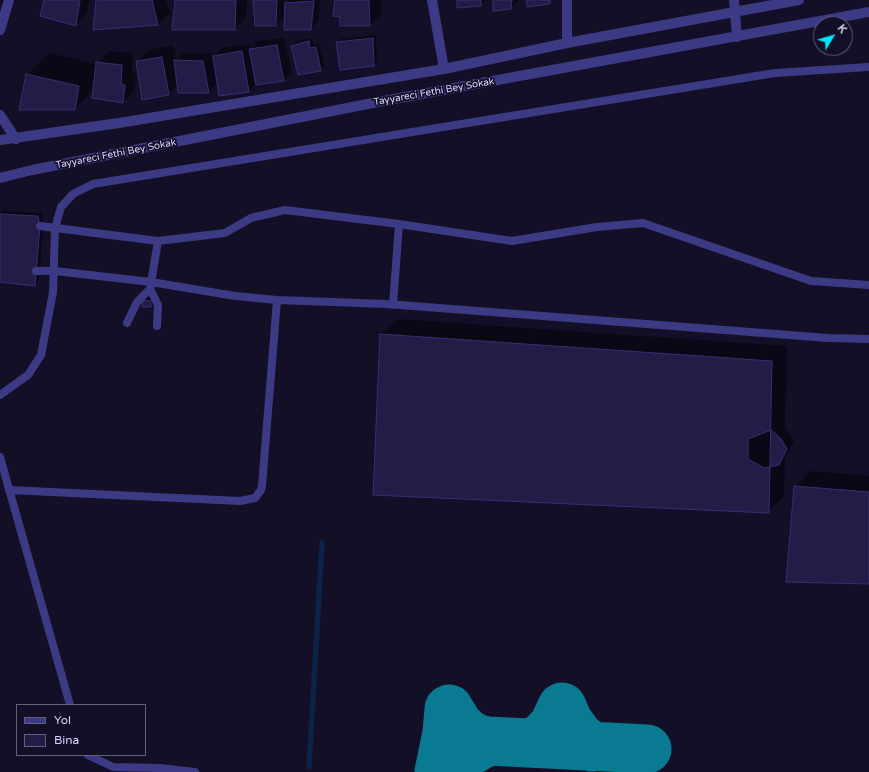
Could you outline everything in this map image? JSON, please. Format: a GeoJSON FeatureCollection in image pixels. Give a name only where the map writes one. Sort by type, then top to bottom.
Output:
{"type":"FeatureCollection","features":[{"type":"Feature","properties":{"kind":"street"},"geometry":{"type":"LineString","coordinates":[[0,30],[9,0]]}},
{"type":"Feature","properties":{"kind":"street"},"geometry":{"type":"LineString","coordinates":[[432,0],[444,69]]}},
{"type":"Feature","properties":{"kind":"street"},"geometry":{"type":"LineString","coordinates":[[567,0],[567,43]]}},
{"type":"Feature","properties":{"kind":"street"},"geometry":{"type":"LineString","coordinates":[[734,0],[737,37]]}},
{"type":"Feature","properties":{"kind":"street"},"geometry":{"type":"LineString","coordinates":[[0,140],[16,139],[444,69],[567,43],[799,0]]}},
{"type":"Feature","properties":{"kind":"street","name":"Tayyareci Fethi Bey Sokak"},"geometry":{"type":"LineString","coordinates":[[0,178],[32,170],[383,101],[869,12]]}},
{"type":"Feature","properties":{"kind":"street"},"geometry":{"type":"LineString","coordinates":[[0,115],[16,139]]}},
{"type":"Feature","properties":{"kind":"lane"},"geometry":{"type":"LineString","coordinates":[[0,395],[28,375],[41,355],[50,319],[55,271],[55,228],[61,207],[73,194],[93,184],[775,73],[869,67]]}},
{"type":"Feature","properties":{"kind":"lane"},"geometry":{"type":"LineString","coordinates":[[40,226],[158,241],[225,233],[251,218],[285,210],[399,224],[512,241],[597,227],[643,223],[811,281],[869,285]]}},
{"type":"Feature","properties":{"kind":"lane"},"geometry":{"type":"LineString","coordinates":[[393,305],[399,224]]}},
{"type":"Feature","properties":{"kind":"lane"},"geometry":{"type":"LineString","coordinates":[[157,326],[158,305],[151,286],[158,241]]}},
{"type":"Feature","properties":{"kind":"lane"},"geometry":{"type":"LineString","coordinates":[[36,271],[55,271],[151,286],[277,300],[393,305],[828,338],[869,339]]}},
{"type":"Feature","properties":{"kind":"lane"},"geometry":{"type":"LineString","coordinates":[[127,323],[137,302],[151,286]]}},
{"type":"Feature","properties":{"kind":"lane"},"geometry":{"type":"LineString","coordinates":[[9,490],[240,501],[255,498],[262,486],[277,300]]}},
{"type":"Feature","properties":{"kind":"lane"},"geometry":{"type":"LineString","coordinates":[[0,457],[70,704]]}},
{"type":"Feature","properties":{"kind":"lane"},"geometry":{"type":"LineString","coordinates":[[90,756],[114,767],[160,768],[195,772]]}},
{"type":"Feature","properties":{"kind":"building"},"geometry":{"type":"Polygon","coordinates":[[[44,0],[80,0],[76,26],[40,16],[44,0]]]}},
{"type":"Feature","properties":{"kind":"building"},"geometry":{"type":"Polygon","coordinates":[[[96,0],[152,0],[158,25],[93,30],[96,0]]]}},
{"type":"Feature","properties":{"kind":"building"},"geometry":{"type":"Polygon","coordinates":[[[175,0],[236,0],[235,30],[172,30],[175,0]]]}},
{"type":"Feature","properties":{"kind":"building"},"geometry":{"type":"Polygon","coordinates":[[[253,0],[277,0],[276,26],[255,26],[253,0]]]}},
{"type":"Feature","properties":{"kind":"building"},"geometry":{"type":"Polygon","coordinates":[[[335,0],[369,0],[370,26],[340,26],[340,17],[333,16],[335,0]]]}},
{"type":"Feature","properties":{"kind":"building"},"geometry":{"type":"Polygon","coordinates":[[[457,0],[481,0],[481,6],[457,8],[457,0]]]}},
{"type":"Feature","properties":{"kind":"building"},"geometry":{"type":"Polygon","coordinates":[[[493,0],[512,0],[511,9],[493,11],[493,0]]]}},
{"type":"Feature","properties":{"kind":"building"},"geometry":{"type":"Polygon","coordinates":[[[526,0],[550,0],[550,4],[527,7],[526,0]]]}},
{"type":"Feature","properties":{"kind":"building"},"geometry":{"type":"Polygon","coordinates":[[[314,1],[311,30],[284,30],[285,3],[314,1]]]}},
{"type":"Feature","properties":{"kind":"building"},"geometry":{"type":"Polygon","coordinates":[[[373,38],[374,66],[340,70],[336,42],[373,38]]]}},
{"type":"Feature","properties":{"kind":"building"},"geometry":{"type":"Polygon","coordinates":[[[309,41],[310,48],[316,47],[321,71],[298,75],[291,46],[309,41]]]}},
{"type":"Feature","properties":{"kind":"building"},"geometry":{"type":"Polygon","coordinates":[[[277,45],[284,81],[256,85],[249,49],[277,45]]]}},
{"type":"Feature","properties":{"kind":"building"},"geometry":{"type":"Polygon","coordinates":[[[242,51],[249,92],[219,96],[213,56],[242,51]]]}},
{"type":"Feature","properties":{"kind":"building"},"geometry":{"type":"Polygon","coordinates":[[[162,57],[169,95],[142,100],[136,61],[162,57]]]}},
{"type":"Feature","properties":{"kind":"building"},"geometry":{"type":"Polygon","coordinates":[[[174,60],[203,61],[209,93],[178,93],[174,60]]]}},
{"type":"Feature","properties":{"kind":"building"},"geometry":{"type":"Polygon","coordinates":[[[96,62],[122,65],[121,84],[125,85],[123,103],[92,98],[96,62]]]}},
{"type":"Feature","properties":{"kind":"building"},"geometry":{"type":"Polygon","coordinates":[[[26,74],[79,86],[75,110],[19,110],[26,74]]]}},
{"type":"Feature","properties":{"kind":"building"},"geometry":{"type":"Polygon","coordinates":[[[0,214],[38,216],[40,226],[35,286],[0,282],[0,214]]]}},
{"type":"Feature","properties":{"kind":"building"},"geometry":{"type":"Polygon","coordinates":[[[142,300],[151,301],[151,307],[142,307],[142,300]]]}},
{"type":"Feature","properties":{"kind":"building"},"geometry":{"type":"Polygon","coordinates":[[[380,334],[772,361],[769,513],[373,495],[380,334]]]}},
{"type":"Feature","properties":{"kind":"building"},"geometry":{"type":"Polygon","coordinates":[[[771,430],[781,439],[787,449],[779,465],[764,468],[748,459],[748,439],[771,430]]]}},
{"type":"Feature","properties":{"kind":"building"},"geometry":{"type":"Polygon","coordinates":[[[794,486],[869,492],[869,584],[786,582],[794,486]]]}},
{"type":"Feature","properties":{"kind":"waterway"},"geometry":{"type":"LineString","coordinates":[[309,767],[322,543]]}},
{"type":"Feature","properties":{"kind":"taxiway"},"geometry":{"type":"LineString","coordinates":[[532,743],[542,737],[553,726],[562,707],[568,721],[578,735],[592,747]]}},
{"type":"Feature","properties":{"kind":"taxiway"},"geometry":{"type":"LineString","coordinates":[[439,772],[447,733],[449,709],[458,724],[467,733],[478,739],[488,741]]}},
{"type":"Feature","properties":{"kind":"taxiway"},"geometry":{"type":"LineString","coordinates":[[445,772],[458,758],[488,741],[647,749]]}}]}
